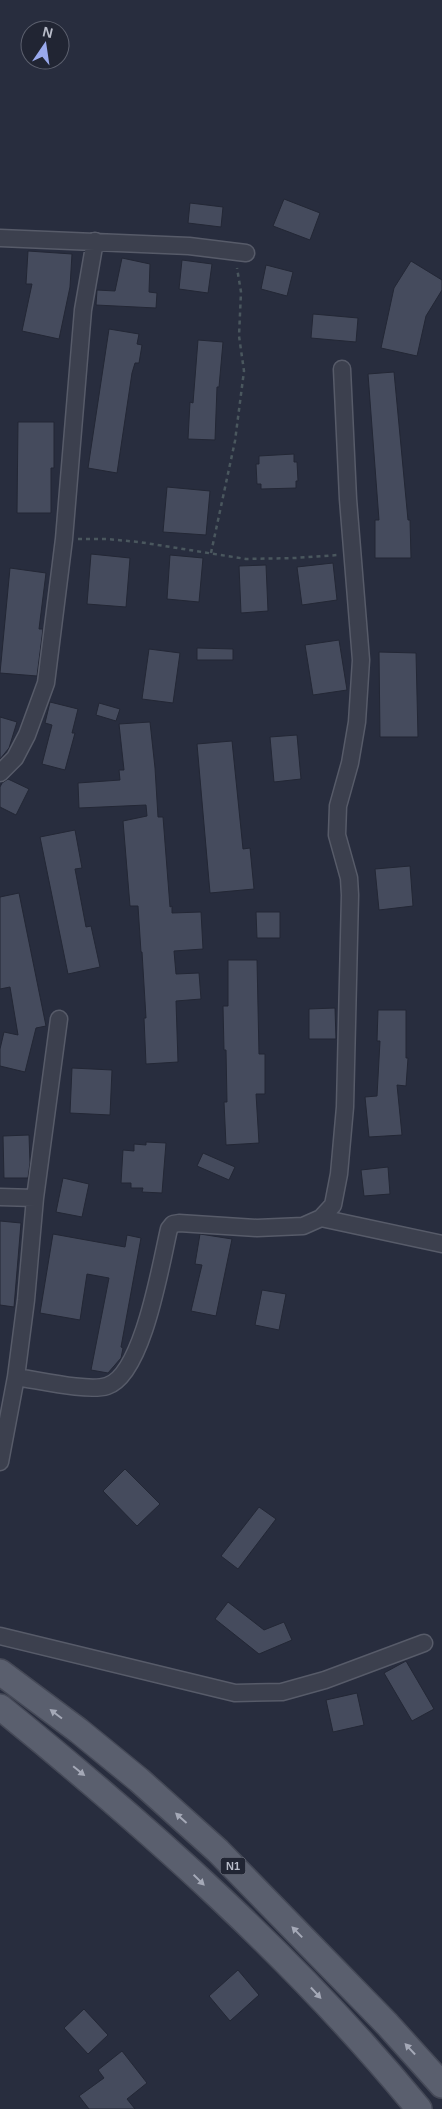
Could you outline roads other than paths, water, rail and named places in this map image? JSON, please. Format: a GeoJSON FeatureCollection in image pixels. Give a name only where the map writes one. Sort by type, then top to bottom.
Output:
{"type":"FeatureCollection","features":[{"type":"Feature","properties":{"kind":"main road","name":"N1"},"geometry":{"type":"LineString","coordinates":[[0,1672],[87,1737],[139,1780],[218,1851],[387,2024],[442,2086]]}},
{"type":"Feature","properties":{"kind":"main road","name":"N1"},"geometry":{"type":"LineString","coordinates":[[0,1707],[83,1775],[160,1842],[300,1975],[380,2061],[419,2109]]}},
{"type":"Feature","properties":{"kind":"street"},"geometry":{"type":"LineString","coordinates":[[0,238],[189,246],[240,252]]}},
{"type":"Feature","properties":{"kind":"street"},"geometry":{"type":"LineString","coordinates":[[0,773],[14,758],[27,735],[46,683],[64,539],[83,310],[96,241]]}},
{"type":"Feature","properties":{"kind":"street"},"geometry":{"type":"LineString","coordinates":[[16,1377],[93,1388],[115,1383],[128,1366],[146,1328],[169,1229],[173,1224],[266,1228],[303,1226],[321,1218],[333,1205],[339,1174],[345,1107],[350,895],[349,878],[337,835],[337,825],[338,806],[350,763],[357,722],[361,660],[352,554],[342,369]]}},
{"type":"Feature","properties":{"kind":"street"},"geometry":{"type":"LineString","coordinates":[[0,1462],[16,1377],[26,1300],[34,1198],[59,1019]]}},
{"type":"Feature","properties":{"kind":"street"},"geometry":{"type":"LineString","coordinates":[[0,1197],[34,1198]]}},
{"type":"Feature","properties":{"kind":"street"},"geometry":{"type":"LineString","coordinates":[[321,1218],[442,1244]]}},
{"type":"Feature","properties":{"kind":"street"},"geometry":{"type":"LineString","coordinates":[[0,1636],[235,1693],[282,1692],[325,1680],[424,1643]]}}]}
